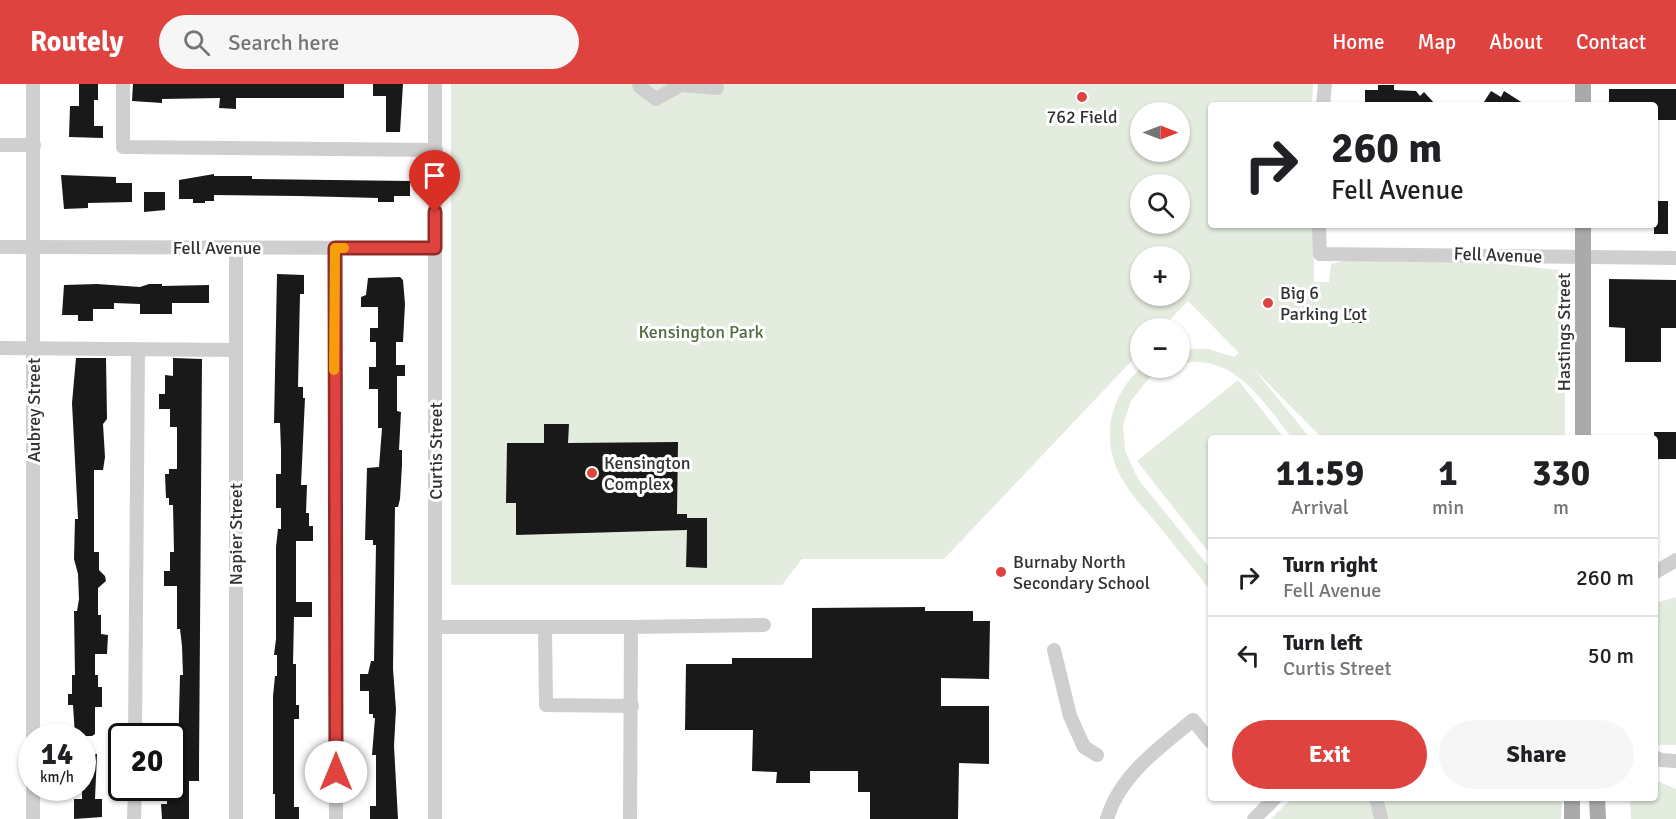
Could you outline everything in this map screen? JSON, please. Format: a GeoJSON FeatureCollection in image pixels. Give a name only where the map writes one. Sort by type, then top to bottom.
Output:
{"type":"FeatureCollection","features":[{"type":"Feature","properties":{"kind":"main road"},"geometry":{"type":"LineString","coordinates":[[1583,84],[1583,102]]}},
{"type":"Feature","properties":{"kind":"main road","name":"Hastings Street"},"geometry":{"type":"LineString","coordinates":[[1583,228],[1583,435]]}},
{"type":"Feature","properties":{"kind":"main road"},"geometry":{"type":"LineString","coordinates":[[1572,801],[1572,819]]}},
{"type":"Feature","properties":{"kind":"main road"},"geometry":{"type":"LineString","coordinates":[[1598,801],[1598,819]]}},
{"type":"Feature","properties":{"kind":"street","name":"Aubrey Street"},"geometry":{"type":"LineString","coordinates":[[33,84],[35,247],[33,723]]}},
{"type":"Feature","properties":{"kind":"street"},"geometry":{"type":"LineString","coordinates":[[123,84],[123,147],[436,150]]}},
{"type":"Feature","properties":{"kind":"street","name":"Curtis Street"},"geometry":{"type":"LineString","coordinates":[[435,84],[435,819]]}},
{"type":"Feature","properties":{"kind":"street"},"geometry":{"type":"LineString","coordinates":[[639,84],[656,99],[681,85],[717,88]]}},
{"type":"Feature","properties":{"kind":"street"},"geometry":{"type":"LineString","coordinates":[[1323,102],[1325,84]]}},
{"type":"Feature","properties":{"kind":"street"},"geometry":{"type":"LineString","coordinates":[[0,145],[34,145]]}},
{"type":"Feature","properties":{"kind":"street","name":"Fell Avenue"},"geometry":{"type":"LineString","coordinates":[[1319,228],[1320,254],[1676,258]]}},
{"type":"Feature","properties":{"kind":"street","name":"Fell Avenue"},"geometry":{"type":"LineString","coordinates":[[0,247],[435,248]]}},
{"type":"Feature","properties":{"kind":"street","name":"Napier Street"},"geometry":{"type":"LineString","coordinates":[[236,248],[236,819]]}},
{"type":"Feature","properties":{"kind":"street"},"geometry":{"type":"LineString","coordinates":[[335,248],[336,819]]}},
{"type":"Feature","properties":{"kind":"street"},"geometry":{"type":"LineString","coordinates":[[0,348],[236,350]]}},
{"type":"Feature","properties":{"kind":"street"},"geometry":{"type":"LineString","coordinates":[[135,723],[138,350]]}},
{"type":"Feature","properties":{"kind":"street"},"geometry":{"type":"LineString","coordinates":[[1658,571],[1676,560]]}},
{"type":"Feature","properties":{"kind":"street"},"geometry":{"type":"LineString","coordinates":[[436,627],[764,625]]}},
{"type":"Feature","properties":{"kind":"street"},"geometry":{"type":"LineString","coordinates":[[545,627],[546,705],[632,706]]}},
{"type":"Feature","properties":{"kind":"street"},"geometry":{"type":"LineString","coordinates":[[630,819],[631,627]]}},
{"type":"Feature","properties":{"kind":"street"},"geometry":{"type":"LineString","coordinates":[[1054,650],[1070,716],[1084,747],[1097,755]]}},
{"type":"Feature","properties":{"kind":"street"},"geometry":{"type":"LineString","coordinates":[[1107,819],[1111,805],[1140,766],[1193,720],[1208,739]]}},
{"type":"Feature","properties":{"kind":"street"},"geometry":{"type":"LineString","coordinates":[[1658,759],[1676,761]]}},
{"type":"Feature","properties":{"kind":"street"},"geometry":{"type":"LineString","coordinates":[[33,801],[33,819]]}},
{"type":"Feature","properties":{"kind":"street"},"geometry":{"type":"LineString","coordinates":[[134,819],[135,801]]}},
{"type":"Feature","properties":{"kind":"street"},"geometry":{"type":"LineString","coordinates":[[1377,801],[1381,818]]}},
{"type":"Feature","properties":{"kind":"street"},"geometry":{"type":"LineString","coordinates":[[1254,819],[1260,803]]}},
{"type":"Feature","properties":{"kind":"green space","name":"Kensington Park"},"geometry":{"type":"Polygon","coordinates":[[[451,84],[1313,84],[1312,102],[1208,102],[1208,228],[1314,228],[1314,282],[1329,282],[1331,264],[1347,260],[1467,260],[1559,270],[1565,280],[1565,435],[1319,435],[1254,369],[1308,435],[1290,435],[1258,395],[1231,372],[1216,365],[1190,363],[1190,349],[1208,349],[1234,357],[1239,353],[1190,303],[1190,246],[1130,246],[1130,306],[1183,306],[1172,318],[1130,318],[1130,363],[944,559],[802,559],[782,585],[451,585],[451,84]]]}},
{"type":"Feature","properties":{"kind":"green space"},"geometry":{"type":"Polygon","coordinates":[[[1131,378],[1150,378],[1131,401],[1123,425],[1125,451],[1138,479],[1208,566],[1208,588],[1121,477],[1111,448],[1110,433],[1116,405],[1131,378]]]}},
{"type":"Feature","properties":{"kind":"green space"},"geometry":{"type":"Polygon","coordinates":[[[1238,380],[1282,435],[1208,435],[1208,551],[1137,461],[1238,380]]]}},
{"type":"Feature","properties":{"kind":"green space"},"geometry":{"type":"Polygon","coordinates":[[[1676,597],[1676,745],[1658,745],[1658,602],[1676,597]]]}},
{"type":"Feature","properties":{"kind":"green space"},"geometry":{"type":"Polygon","coordinates":[[[1658,781],[1676,789],[1676,819],[1631,819],[1630,801],[1658,801],[1658,781]]]}},
{"type":"Feature","properties":{"kind":"green space"},"geometry":{"type":"Polygon","coordinates":[[[1289,801],[1562,801],[1561,819],[1271,819],[1289,801]]]}},
{"type":"Feature","properties":{"kind":"building"},"geometry":{"type":"Polygon","coordinates":[[[79,84],[98,84],[98,100],[94,100],[94,126],[103,126],[103,138],[69,137],[70,106],[79,106],[79,84]]]}},
{"type":"Feature","properties":{"kind":"building"},"geometry":{"type":"Polygon","coordinates":[[[133,84],[344,84],[344,98],[236,98],[236,109],[219,108],[220,98],[162,99],[162,103],[132,101],[133,84]]]}},
{"type":"Feature","properties":{"kind":"building"},"geometry":{"type":"Polygon","coordinates":[[[373,84],[403,84],[400,132],[386,132],[386,96],[373,96],[373,84]]]}},
{"type":"Feature","properties":{"kind":"building"},"geometry":{"type":"Polygon","coordinates":[[[1378,85],[1394,85],[1394,90],[1416,91],[1420,96],[1424,92],[1433,102],[1365,102],[1365,90],[1378,90],[1378,85]]]}},
{"type":"Feature","properties":{"kind":"building"},"geometry":{"type":"Polygon","coordinates":[[[1609,89],[1676,89],[1676,120],[1658,120],[1658,102],[1609,102],[1609,89]]]}},
{"type":"Feature","properties":{"kind":"building"},"geometry":{"type":"Polygon","coordinates":[[[1491,91],[1501,97],[1504,91],[1521,102],[1484,102],[1491,91]]]}},
{"type":"Feature","properties":{"kind":"building"},"geometry":{"type":"Polygon","coordinates":[[[214,174],[214,176],[252,176],[252,179],[410,181],[410,196],[394,196],[394,202],[378,202],[378,198],[299,196],[214,195],[214,201],[205,201],[205,203],[193,203],[193,199],[179,199],[179,180],[214,174]]]}},
{"type":"Feature","properties":{"kind":"building"},"geometry":{"type":"Polygon","coordinates":[[[61,175],[116,177],[116,183],[132,183],[132,202],[88,203],[88,208],[64,209],[61,175]]]}},
{"type":"Feature","properties":{"kind":"building"},"geometry":{"type":"Polygon","coordinates":[[[144,192],[165,192],[165,210],[144,212],[144,192]]]}},
{"type":"Feature","properties":{"kind":"building"},"geometry":{"type":"Polygon","coordinates":[[[1658,201],[1668,201],[1668,234],[1654,234],[1654,228],[1658,228],[1658,201]]]}},
{"type":"Feature","properties":{"kind":"building"},"geometry":{"type":"Polygon","coordinates":[[[277,274],[304,275],[304,294],[300,294],[298,387],[303,387],[303,398],[305,398],[301,485],[307,485],[306,513],[309,513],[309,526],[313,526],[313,541],[296,541],[296,602],[312,602],[312,617],[294,617],[293,664],[296,664],[296,705],[299,705],[299,719],[294,719],[294,807],[299,807],[299,819],[275,819],[275,794],[273,794],[273,696],[275,676],[277,676],[277,655],[274,655],[276,547],[278,529],[281,529],[281,508],[276,508],[276,474],[281,474],[280,423],[274,423],[277,274]]]}},
{"type":"Feature","properties":{"kind":"building"},"geometry":{"type":"Polygon","coordinates":[[[400,277],[403,280],[405,304],[403,342],[396,342],[396,365],[405,365],[405,376],[397,376],[397,411],[401,412],[399,450],[402,450],[402,465],[400,499],[398,507],[395,507],[393,669],[398,819],[370,819],[370,806],[376,806],[376,755],[372,755],[375,718],[373,714],[369,714],[369,691],[360,691],[360,674],[368,674],[371,661],[374,661],[376,545],[373,545],[373,540],[365,540],[367,468],[379,467],[382,428],[378,428],[378,389],[369,389],[369,367],[376,367],[376,342],[370,342],[370,328],[378,328],[378,307],[361,307],[361,297],[366,295],[368,278],[400,277]]]}},
{"type":"Feature","properties":{"kind":"building"},"geometry":{"type":"Polygon","coordinates":[[[1609,279],[1676,280],[1676,328],[1661,328],[1661,362],[1625,362],[1625,328],[1609,327],[1609,279]]]}},
{"type":"Feature","properties":{"kind":"building"},"geometry":{"type":"Polygon","coordinates":[[[97,284],[140,287],[149,284],[209,285],[209,303],[172,303],[172,314],[140,314],[140,304],[114,303],[114,309],[93,309],[93,321],[78,321],[78,315],[62,315],[64,285],[97,284]]]}},
{"type":"Feature","properties":{"kind":"building"},"geometry":{"type":"Polygon","coordinates":[[[1347,309],[1363,309],[1362,323],[1346,323],[1347,309]]]}},
{"type":"Feature","properties":{"kind":"building"},"geometry":{"type":"Polygon","coordinates":[[[76,358],[106,358],[107,419],[103,424],[105,457],[103,470],[94,470],[94,552],[99,552],[99,570],[105,576],[106,581],[98,588],[98,615],[101,615],[101,634],[108,635],[107,654],[95,654],[95,675],[98,675],[98,687],[102,687],[102,707],[95,707],[95,723],[74,723],[73,705],[68,705],[68,694],[72,694],[72,675],[75,675],[74,611],[77,611],[79,599],[78,574],[74,559],[75,519],[78,519],[72,403],[76,358]]]}},
{"type":"Feature","properties":{"kind":"building"},"geometry":{"type":"Polygon","coordinates":[[[173,358],[202,359],[199,781],[189,781],[189,819],[162,819],[161,804],[167,804],[167,801],[186,801],[186,723],[179,723],[180,675],[183,675],[180,629],[177,629],[177,586],[164,586],[164,571],[170,571],[170,552],[174,552],[173,505],[169,505],[169,498],[166,498],[165,474],[169,474],[169,469],[177,469],[177,427],[170,427],[170,409],[159,409],[159,394],[165,394],[165,375],[173,376],[173,358]]]}},
{"type":"Feature","properties":{"kind":"building","name":"Kensington Complex"},"geometry":{"type":"Polygon","coordinates":[[[544,424],[569,424],[568,443],[678,442],[677,514],[687,514],[687,518],[707,518],[707,568],[686,567],[687,530],[516,535],[516,503],[506,503],[507,443],[544,443],[544,424]]]}},
{"type":"Feature","properties":{"kind":"building"},"geometry":{"type":"Polygon","coordinates":[[[1654,432],[1676,432],[1676,459],[1658,459],[1658,435],[1654,435],[1654,432]]]}},
{"type":"Feature","properties":{"kind":"building"},"geometry":{"type":"Polygon","coordinates":[[[925,607],[925,611],[973,611],[973,621],[990,621],[989,679],[941,678],[941,706],[989,706],[989,764],[959,763],[958,819],[870,819],[870,792],[858,792],[858,771],[810,771],[810,783],[776,783],[777,772],[752,771],[753,730],[685,730],[686,664],[732,664],[732,658],[812,658],[812,608],[925,607]]]}},
{"type":"Feature","properties":{"kind":"building"},"geometry":{"type":"Polygon","coordinates":[[[102,799],[102,817],[74,819],[74,801],[102,799]]]}},
{"type":"Feature","properties":{"kind":"slow traffic"},"geometry":{"type":"LineString","coordinates":[[334,370],[335,248],[344,248]]}},
{"type":"Feature","properties":{"kind":"place","name":"762 Field"},"geometry":{"type":"Point","coordinates":[1082,97]}},
{"type":"Feature","properties":{"kind":"place","name":"Big 6 Parking Lot"},"geometry":{"type":"Point","coordinates":[1268,303]}},
{"type":"Feature","properties":{"kind":"place","name":"Kensington Complex"},"geometry":{"type":"Point","coordinates":[592,473]}},
{"type":"Feature","properties":{"kind":"place","name":"Burnaby North Secondary School"},"geometry":{"type":"Point","coordinates":[1001,572]}},
{"type":"Feature","properties":{"kind":"route"},"geometry":{"type":"LineString","coordinates":[[336,772],[335,248],[435,248],[435,212]]}}]}
